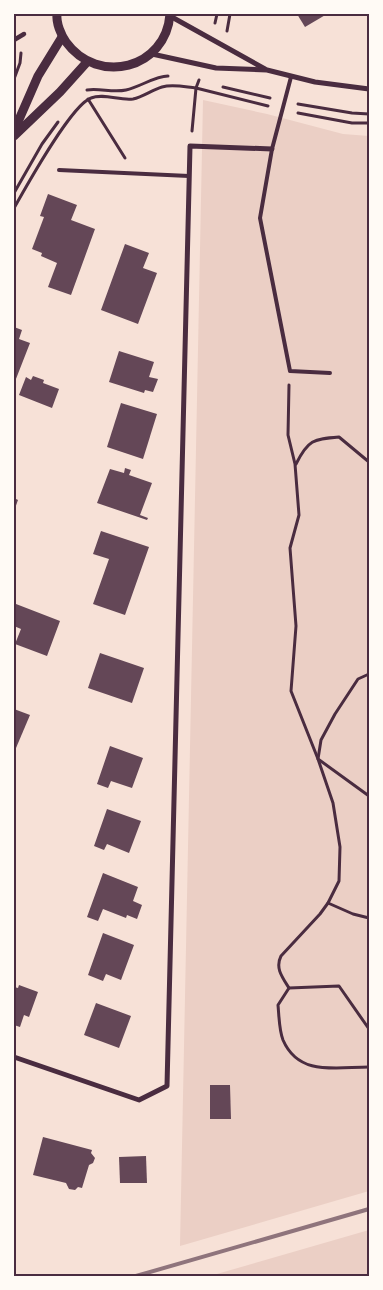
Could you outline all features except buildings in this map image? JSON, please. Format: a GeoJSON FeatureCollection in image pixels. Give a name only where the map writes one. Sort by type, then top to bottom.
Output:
{"type":"FeatureCollection","features":[{"type":"Feature","properties":{"kind":"street"},"geometry":{"type":"LineString","coordinates":[[57,14],[62,37],[72,51],[87,62],[109,68],[132,65],[152,54],[164,36],[170,15],[267,70]]}},
{"type":"Feature","properties":{"kind":"street"},"geometry":{"type":"LineString","coordinates":[[14,40],[24,34]]}},
{"type":"Feature","properties":{"kind":"street"},"geometry":{"type":"LineString","coordinates":[[14,131],[38,76],[62,37]]}},
{"type":"Feature","properties":{"kind":"street"},"geometry":{"type":"LineString","coordinates":[[152,54],[204,66],[267,70],[291,77],[369,89]]}},
{"type":"Feature","properties":{"kind":"street"},"geometry":{"type":"LineString","coordinates":[[14,136],[60,92],[87,62]]}},
{"type":"Feature","properties":{"kind":"street"},"geometry":{"type":"LineString","coordinates":[[14,1057],[139,1100],[167,1086],[190,146],[272,149]]}},
{"type":"Feature","properties":{"kind":"lane"},"geometry":{"type":"LineString","coordinates":[[291,77],[272,149],[260,218],[290,371],[330,373]]}},
{"type":"Feature","properties":{"kind":"lane"},"geometry":{"type":"LineString","coordinates":[[59,170],[189,176]]}},
{"type":"Feature","properties":{"kind":"path"},"geometry":{"type":"LineString","coordinates":[[211,38],[217,14]]}},
{"type":"Feature","properties":{"kind":"path"},"geometry":{"type":"LineString","coordinates":[[190,146],[196,88],[204,66]]}},
{"type":"Feature","properties":{"kind":"path"},"geometry":{"type":"LineString","coordinates":[[86,90],[126,90],[148,83],[155,78],[175,76]]}},
{"type":"Feature","properties":{"kind":"path"},"geometry":{"type":"LineString","coordinates":[[191,79],[205,82]]}},
{"type":"Feature","properties":{"kind":"path"},"geometry":{"type":"LineString","coordinates":[[14,208],[49,148],[80,106],[88,99],[96,97],[131,99],[169,86],[196,88]]}},
{"type":"Feature","properties":{"kind":"path"},"geometry":{"type":"LineString","coordinates":[[88,99],[134,173]]}},
{"type":"Feature","properties":{"kind":"path"},"geometry":{"type":"LineString","coordinates":[[14,193],[42,144],[62,116]]}},
{"type":"Feature","properties":{"kind":"path"},"geometry":{"type":"LineString","coordinates":[[288,988],[280,974],[277,963],[328,903],[339,881],[340,847],[333,803],[291,691],[296,626],[290,548],[299,515],[295,464],[288,435],[290,371]]}},
{"type":"Feature","properties":{"kind":"path"},"geometry":{"type":"LineString","coordinates":[[295,464],[304,448],[320,438],[339,437],[369,462]]}},
{"type":"Feature","properties":{"kind":"path"},"geometry":{"type":"LineString","coordinates":[[318,759],[321,740],[335,714],[358,679],[369,674]]}},
{"type":"Feature","properties":{"kind":"path"},"geometry":{"type":"LineString","coordinates":[[318,759],[369,796]]}},
{"type":"Feature","properties":{"kind":"path"},"geometry":{"type":"LineString","coordinates":[[328,903],[353,914],[369,918]]}},
{"type":"Feature","properties":{"kind":"path"},"geometry":{"type":"LineString","coordinates":[[288,988],[339,986],[369,1030]]}},
{"type":"Feature","properties":{"kind":"path"},"geometry":{"type":"LineString","coordinates":[[288,988],[278,1005],[283,1039],[302,1063],[318,1068],[369,1067]]}},
{"type":"Feature","properties":{"kind":"shaded area"},"geometry":{"type":"Polygon","coordinates":[[[203,100],[343,134],[369,136],[369,1191],[180,1246],[203,100]]]}},
{"type":"Feature","properties":{"kind":"shaded area"},"geometry":{"type":"Polygon","coordinates":[[[369,1230],[369,1276],[210,1276],[369,1230]]]}},
{"type":"Feature","properties":{"kind":"railway"},"geometry":{"type":"LineString","coordinates":[[136,1276],[369,1209]]}}]}
